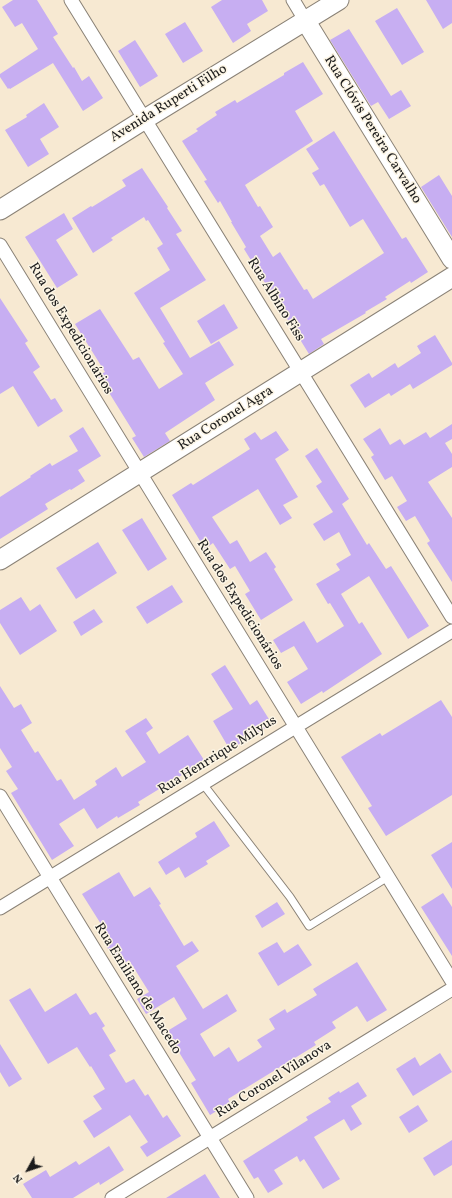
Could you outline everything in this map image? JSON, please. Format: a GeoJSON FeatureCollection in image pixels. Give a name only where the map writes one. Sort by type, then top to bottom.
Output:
{"type":"FeatureCollection","features":[{"type":"Feature","properties":{"kind":"street","name":"Rua Albino Fiss"},"geometry":{"type":"LineString","coordinates":[[71,0],[452,617]]}},
{"type":"Feature","properties":{"kind":"street","name":"Rua Clóvis Pereira Carvalho"},"geometry":{"type":"LineString","coordinates":[[293,0],[452,259]]}},
{"type":"Feature","properties":{"kind":"street","name":"Avenida Ruperti Filho"},"geometry":{"type":"LineString","coordinates":[[0,210],[144,119],[339,0]]}},
{"type":"Feature","properties":{"kind":"street","name":"Rua dos Expedicionários"},"geometry":{"type":"LineString","coordinates":[[0,245],[452,981]]}},
{"type":"Feature","properties":{"kind":"street","name":"Rua Coronel Agra"},"geometry":{"type":"LineString","coordinates":[[0,560],[452,277]]}},
{"type":"Feature","properties":{"kind":"street","name":"Rua Henrrique Milyus"},"geometry":{"type":"LineString","coordinates":[[0,908],[452,631]]}},
{"type":"Feature","properties":{"kind":"street","name":"Rua Emiliano de Macedo"},"geometry":{"type":"LineString","coordinates":[[0,796],[248,1198]]}},
{"type":"Feature","properties":{"kind":"street","name":"Rua Coronel Vilanova"},"geometry":{"type":"LineString","coordinates":[[112,1198],[452,989]]}},
{"type":"Feature","properties":{"kind":"lane"},"geometry":{"type":"LineString","coordinates":[[203,784],[290,897],[309,926],[388,877]]}},
{"type":"Feature","properties":{"kind":"building"},"geometry":{"type":"Polygon","coordinates":[[[13,0],[37,0],[58,34],[53,37],[73,68],[74,67],[82,81],[89,76],[103,98],[83,111],[53,63],[8,89],[0,77],[0,74],[38,49],[22,23],[15,27],[2,7],[13,0]]]}},
{"type":"Feature","properties":{"kind":"building"},"geometry":{"type":"Polygon","coordinates":[[[222,0],[262,0],[268,11],[247,24],[251,31],[233,43],[211,7],[222,0]]]}},
{"type":"Feature","properties":{"kind":"building"},"geometry":{"type":"Polygon","coordinates":[[[426,0],[452,0],[452,23],[443,29],[426,0]]]}},
{"type":"Feature","properties":{"kind":"building"},"geometry":{"type":"Polygon","coordinates":[[[397,8],[424,52],[402,65],[375,21],[397,8]]]}},
{"type":"Feature","properties":{"kind":"building"},"geometry":{"type":"Polygon","coordinates":[[[185,22],[203,51],[183,63],[165,34],[185,22]]]}},
{"type":"Feature","properties":{"kind":"building"},"geometry":{"type":"Polygon","coordinates":[[[349,29],[391,96],[401,90],[411,106],[389,119],[378,102],[371,106],[330,40],[349,29]]]}},
{"type":"Feature","properties":{"kind":"building"},"geometry":{"type":"Polygon","coordinates":[[[135,40],[158,76],[140,87],[118,51],[135,40]]]}},
{"type":"Feature","properties":{"kind":"building"},"geometry":{"type":"Polygon","coordinates":[[[303,62],[323,94],[295,111],[313,141],[245,185],[258,207],[260,206],[273,227],[260,236],[273,257],[280,252],[304,290],[307,289],[313,299],[384,253],[363,219],[350,227],[324,184],[320,186],[312,173],[319,169],[306,149],[334,131],[402,239],[406,237],[428,272],[411,283],[410,281],[385,297],[387,299],[365,312],[366,313],[321,339],[324,344],[309,354],[244,249],[246,247],[220,201],[218,203],[204,181],[207,180],[182,141],[198,131],[196,129],[217,115],[215,112],[235,100],[237,103],[303,62]]]}},
{"type":"Feature","properties":{"kind":"building"},"geometry":{"type":"Polygon","coordinates":[[[44,103],[59,127],[40,139],[49,154],[28,167],[5,130],[27,117],[26,115],[44,103]]]}},
{"type":"Feature","properties":{"kind":"building"},"geometry":{"type":"Polygon","coordinates":[[[142,168],[182,231],[176,234],[206,280],[160,308],[190,358],[219,341],[234,365],[205,383],[215,400],[165,433],[170,441],[144,457],[132,438],[136,436],[97,376],[105,372],[75,324],[100,309],[133,360],[139,357],[159,389],[183,374],[134,293],[170,270],[157,248],[163,244],[148,220],[146,221],[144,217],[111,238],[113,240],[93,253],[72,218],[126,186],[122,180],[142,168]]]}},
{"type":"Feature","properties":{"kind":"building"},"geometry":{"type":"Polygon","coordinates":[[[439,175],[452,196],[452,237],[421,187],[439,175]]]}},
{"type":"Feature","properties":{"kind":"building"},"geometry":{"type":"Polygon","coordinates":[[[64,213],[73,229],[56,240],[78,275],[57,288],[25,237],[64,213]]]}},
{"type":"Feature","properties":{"kind":"building"},"geometry":{"type":"Polygon","coordinates":[[[0,298],[28,341],[25,343],[40,367],[33,372],[51,400],[55,398],[63,411],[38,427],[13,386],[0,394],[0,298]]]}},
{"type":"Feature","properties":{"kind":"building"},"geometry":{"type":"Polygon","coordinates":[[[224,304],[238,328],[211,344],[197,321],[224,304]]]}},
{"type":"Feature","properties":{"kind":"building"},"geometry":{"type":"Polygon","coordinates":[[[435,335],[452,365],[413,389],[410,384],[391,396],[389,393],[365,408],[350,385],[369,373],[372,378],[395,363],[398,368],[421,353],[417,346],[435,335]]]}},
{"type":"Feature","properties":{"kind":"building"},"geometry":{"type":"Polygon","coordinates":[[[452,424],[452,439],[445,443],[452,454],[452,467],[428,482],[452,518],[452,582],[427,543],[430,541],[415,516],[406,521],[397,507],[407,501],[392,476],[385,480],[371,457],[374,455],[363,439],[380,428],[390,445],[400,439],[404,445],[426,432],[430,438],[452,424]]]}},
{"type":"Feature","properties":{"kind":"building"},"geometry":{"type":"Polygon","coordinates":[[[83,427],[101,456],[78,470],[85,481],[45,504],[48,509],[0,539],[0,497],[50,463],[52,466],[78,451],[69,436],[83,427]]]}},
{"type":"Feature","properties":{"kind":"building"},"geometry":{"type":"Polygon","coordinates":[[[276,431],[289,450],[275,459],[298,497],[283,505],[292,518],[280,525],[258,489],[212,517],[230,544],[237,540],[250,562],[266,552],[276,567],[274,569],[293,600],[261,620],[245,594],[250,591],[235,566],[230,569],[213,543],[205,549],[172,495],[191,483],[193,485],[250,449],[244,439],[255,432],[261,440],[276,431]]]}},
{"type":"Feature","properties":{"kind":"building"},"geometry":{"type":"Polygon","coordinates":[[[317,448],[349,499],[342,504],[367,545],[369,543],[386,569],[391,566],[429,626],[408,639],[369,576],[341,594],[359,624],[362,622],[382,654],[323,693],[322,691],[301,704],[287,682],[308,669],[294,646],[281,653],[273,640],[304,621],[317,643],[344,626],[316,584],[340,570],[336,564],[351,555],[339,532],[324,541],[313,524],[333,512],[316,486],[322,482],[305,456],[317,448]]]}},
{"type":"Feature","properties":{"kind":"building"},"geometry":{"type":"Polygon","coordinates":[[[142,518],[167,559],[148,571],[122,530],[142,518]]]}},
{"type":"Feature","properties":{"kind":"building"},"geometry":{"type":"Polygon","coordinates":[[[98,542],[117,573],[76,599],[56,568],[98,542]]]}},
{"type":"Feature","properties":{"kind":"building"},"geometry":{"type":"Polygon","coordinates":[[[172,585],[183,602],[147,624],[136,607],[172,585]]]}},
{"type":"Feature","properties":{"kind":"building"},"geometry":{"type":"Polygon","coordinates":[[[21,597],[30,611],[40,604],[57,631],[20,655],[0,623],[0,610],[21,597]]]}},
{"type":"Feature","properties":{"kind":"building"},"geometry":{"type":"Polygon","coordinates":[[[94,609],[103,622],[81,636],[73,622],[94,609]]]}},
{"type":"Feature","properties":{"kind":"building"},"geometry":{"type":"Polygon","coordinates":[[[225,665],[250,705],[257,700],[272,724],[230,750],[213,721],[233,709],[211,674],[225,665]]]}},
{"type":"Feature","properties":{"kind":"building"},"geometry":{"type":"Polygon","coordinates":[[[0,686],[14,708],[21,704],[32,723],[21,730],[35,753],[38,751],[57,781],[61,779],[74,800],[97,785],[95,781],[116,767],[122,777],[146,762],[125,731],[146,718],[153,728],[146,733],[159,754],[188,735],[204,760],[138,802],[140,805],[118,818],[117,816],[97,829],[84,808],[59,824],[74,846],[52,860],[11,793],[18,789],[6,771],[12,767],[0,748],[0,686]]]}},
{"type":"Feature","properties":{"kind":"building"},"geometry":{"type":"Polygon","coordinates":[[[441,700],[452,717],[452,795],[386,836],[368,808],[372,806],[341,757],[380,733],[382,736],[441,700]]]}},
{"type":"Feature","properties":{"kind":"building"},"geometry":{"type":"Polygon","coordinates":[[[214,821],[230,846],[206,861],[208,864],[185,878],[179,867],[166,875],[158,862],[197,837],[195,833],[214,821]]]}},
{"type":"Feature","properties":{"kind":"building"},"geometry":{"type":"Polygon","coordinates":[[[452,842],[452,889],[431,855],[452,842]]]}},
{"type":"Feature","properties":{"kind":"building"},"geometry":{"type":"Polygon","coordinates":[[[119,872],[134,897],[150,887],[184,946],[192,941],[199,951],[176,966],[203,1009],[227,994],[237,1011],[200,1034],[214,1057],[229,1047],[238,1062],[262,1047],[257,1040],[275,1029],[269,1019],[285,1009],[287,1013],[317,995],[313,989],[357,962],[387,1010],[367,1022],[357,1006],[332,1022],[336,1028],[314,1042],[316,1045],[228,1099],[230,1103],[210,1115],[191,1083],[196,1080],[177,1049],[175,1050],[164,1033],[187,1019],[174,997],[146,1014],[137,999],[149,992],[129,960],[119,967],[105,944],[111,940],[82,894],[119,872]]]}},
{"type":"Feature","properties":{"kind":"building"},"geometry":{"type":"Polygon","coordinates":[[[443,893],[452,907],[452,956],[421,907],[443,893]]]}},
{"type":"Feature","properties":{"kind":"building"},"geometry":{"type":"Polygon","coordinates":[[[277,902],[285,914],[262,928],[255,916],[277,902]]]}},
{"type":"Feature","properties":{"kind":"building"},"geometry":{"type":"Polygon","coordinates":[[[277,942],[284,953],[298,944],[312,965],[278,986],[258,953],[277,942]]]}},
{"type":"Feature","properties":{"kind":"building"},"geometry":{"type":"Polygon","coordinates":[[[30,988],[45,1012],[76,993],[90,1015],[96,1012],[105,1026],[102,1028],[116,1051],[109,1055],[126,1083],[134,1079],[145,1096],[148,1094],[163,1118],[167,1115],[181,1136],[147,1157],[140,1147],[148,1142],[130,1115],[94,1138],[83,1121],[102,1109],[93,1096],[105,1089],[77,1047],[48,1064],[9,1000],[30,988]]]}},
{"type":"Feature","properties":{"kind":"building"},"geometry":{"type":"Polygon","coordinates":[[[0,1044],[22,1079],[9,1087],[0,1072],[0,1044]]]}},
{"type":"Feature","properties":{"kind":"building"},"geometry":{"type":"Polygon","coordinates":[[[440,1053],[452,1072],[413,1096],[396,1069],[415,1057],[420,1066],[440,1053]]]}},
{"type":"Feature","properties":{"kind":"building"},"geometry":{"type":"Polygon","coordinates":[[[358,1082],[367,1096],[351,1106],[362,1124],[351,1131],[344,1119],[314,1137],[340,1179],[323,1189],[304,1159],[300,1162],[297,1156],[274,1170],[283,1184],[268,1193],[258,1177],[254,1179],[243,1161],[308,1120],[306,1117],[331,1102],[328,1098],[339,1091],[340,1093],[358,1082]]]}},
{"type":"Feature","properties":{"kind":"building"},"geometry":{"type":"Polygon","coordinates":[[[418,1105],[428,1121],[409,1133],[399,1117],[418,1105]]]}},
{"type":"Feature","properties":{"kind":"building"},"geometry":{"type":"Polygon","coordinates":[[[452,1140],[452,1165],[434,1176],[423,1158],[452,1140]]]}},
{"type":"Feature","properties":{"kind":"building"},"geometry":{"type":"Polygon","coordinates":[[[109,1146],[124,1170],[100,1185],[99,1182],[73,1198],[32,1198],[23,1184],[46,1170],[50,1177],[76,1161],[79,1165],[109,1146]]]}},
{"type":"Feature","properties":{"kind":"building"},"geometry":{"type":"Polygon","coordinates":[[[205,1174],[220,1198],[166,1198],[205,1174]]]}}]}
